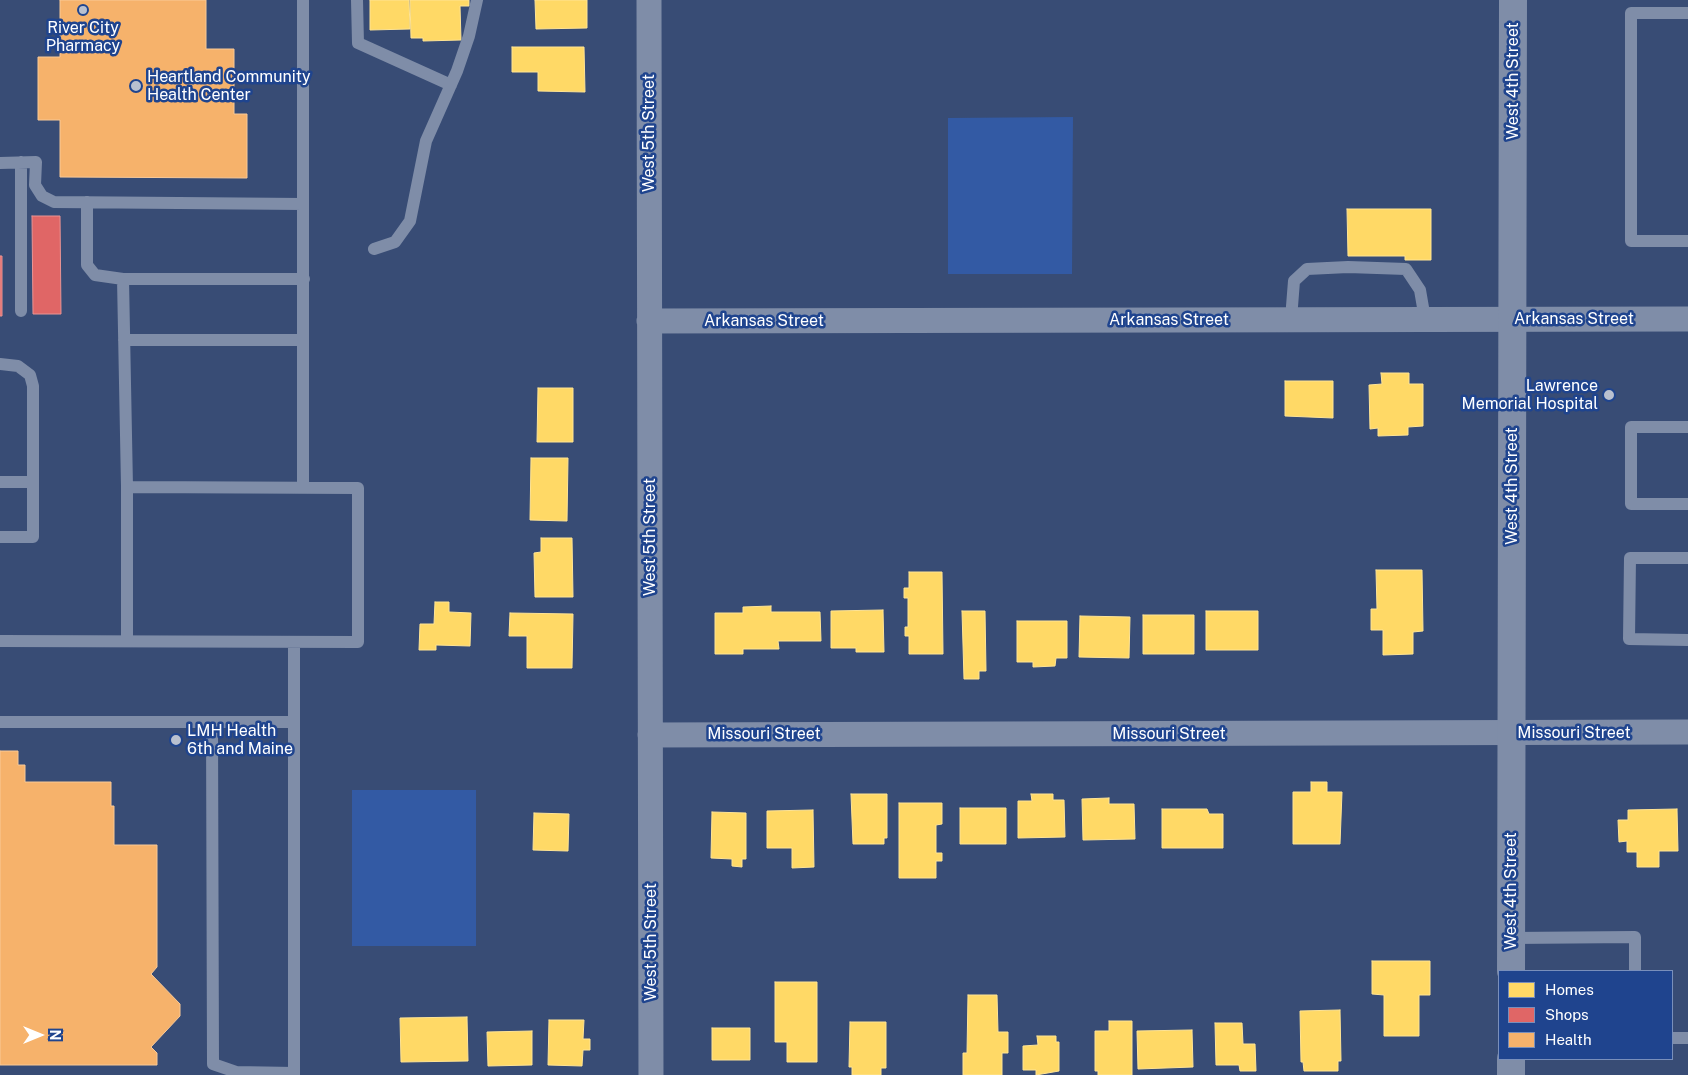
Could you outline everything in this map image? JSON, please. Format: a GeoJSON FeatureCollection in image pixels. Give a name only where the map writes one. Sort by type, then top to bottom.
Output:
{"type":"FeatureCollection","features":[{"type":"Feature","properties":{"kind":"street","name":"West 5th Street"},"geometry":{"type":"LineString","coordinates":[[650,0],[651,1075]]}},
{"type":"Feature","properties":{"kind":"street","name":"West 4th Street"},"geometry":{"type":"LineString","coordinates":[[1511,970],[1513,0]]}},
{"type":"Feature","properties":{"kind":"street","name":"Arkansas Street"},"geometry":{"type":"LineString","coordinates":[[649,321],[1688,320]]}},
{"type":"Feature","properties":{"kind":"street","name":"Missouri Street"},"geometry":{"type":"LineString","coordinates":[[650,734],[1688,732]]}},
{"type":"Feature","properties":{"kind":"street"},"geometry":{"type":"LineString","coordinates":[[1510,1075],[1511,1060]]}},
{"type":"Feature","properties":{"kind":"lane"},"geometry":{"type":"LineString","coordinates":[[303,0],[303,487]]}},
{"type":"Feature","properties":{"kind":"lane"},"geometry":{"type":"LineString","coordinates":[[357,0],[358,43],[450,85]]}},
{"type":"Feature","properties":{"kind":"lane"},"geometry":{"type":"LineString","coordinates":[[374,249],[394,242],[410,221],[426,141],[469,36],[477,0]]}},
{"type":"Feature","properties":{"kind":"lane"},"geometry":{"type":"LineString","coordinates":[[1688,13],[1631,13],[1631,241],[1688,242]]}},
{"type":"Feature","properties":{"kind":"lane"},"geometry":{"type":"LineString","coordinates":[[21,162],[21,311]]}},
{"type":"Feature","properties":{"kind":"lane"},"geometry":{"type":"LineString","coordinates":[[0,163],[36,162],[35,186],[42,196],[54,202],[304,204]]}},
{"type":"Feature","properties":{"kind":"lane"},"geometry":{"type":"LineString","coordinates":[[87,202],[87,265],[94,275],[108,279],[304,279]]}},
{"type":"Feature","properties":{"kind":"lane"},"geometry":{"type":"LineString","coordinates":[[1291,320],[1294,281],[1300,275],[1307,269],[1348,267],[1406,269],[1420,290],[1425,319]]}},
{"type":"Feature","properties":{"kind":"lane"},"geometry":{"type":"LineString","coordinates":[[123,279],[127,487],[127,641]]}},
{"type":"Feature","properties":{"kind":"lane"},"geometry":{"type":"LineString","coordinates":[[124,340],[304,340]]}},
{"type":"Feature","properties":{"kind":"lane"},"geometry":{"type":"LineString","coordinates":[[0,364],[18,366],[30,375],[34,386],[33,537],[0,537]]}},
{"type":"Feature","properties":{"kind":"lane"},"geometry":{"type":"LineString","coordinates":[[1688,427],[1631,427],[1631,504],[1688,504]]}},
{"type":"Feature","properties":{"kind":"lane"},"geometry":{"type":"LineString","coordinates":[[0,482],[33,482]]}},
{"type":"Feature","properties":{"kind":"lane"},"geometry":{"type":"LineString","coordinates":[[0,641],[358,642],[358,488],[127,487]]}},
{"type":"Feature","properties":{"kind":"lane"},"geometry":{"type":"LineString","coordinates":[[1688,558],[1630,558],[1629,639],[1688,640]]}},
{"type":"Feature","properties":{"kind":"lane"},"geometry":{"type":"LineString","coordinates":[[212,722],[213,1064],[236,1072],[294,1074],[294,642]]}},
{"type":"Feature","properties":{"kind":"lane"},"geometry":{"type":"LineString","coordinates":[[0,722],[294,722]]}},
{"type":"Feature","properties":{"kind":"lane"},"geometry":{"type":"LineString","coordinates":[[1511,938],[1635,937],[1635,970]]}},
{"type":"Feature","properties":{"kind":"lane"},"geometry":{"type":"LineString","coordinates":[[1673,1038],[1688,1038]]}},
{"type":"Feature","properties":{"kind":"shaded area"},"geometry":{"type":"Polygon","coordinates":[[[1073,117],[1072,274],[948,274],[948,118],[1073,117]]]}},
{"type":"Feature","properties":{"kind":"shaded area"},"geometry":{"type":"Polygon","coordinates":[[[352,790],[476,790],[476,946],[352,946],[352,790]]]}},
{"type":"Feature","properties":{"kind":"building: Homes"},"geometry":{"type":"Polygon","coordinates":[[[370,0],[409,0],[410,29],[370,30],[370,0]]]}},
{"type":"Feature","properties":{"kind":"building: Homes"},"geometry":{"type":"Polygon","coordinates":[[[410,0],[469,0],[469,6],[460,6],[461,40],[423,41],[423,38],[411,38],[410,0]]]}},
{"type":"Feature","properties":{"kind":"building: Homes"},"geometry":{"type":"Polygon","coordinates":[[[535,0],[587,0],[587,28],[536,29],[535,0]]]}},
{"type":"Feature","properties":{"kind":"building: Homes"},"geometry":{"type":"Polygon","coordinates":[[[512,47],[584,47],[585,92],[538,91],[538,72],[512,72],[512,47]]]}},
{"type":"Feature","properties":{"kind":"building: Homes"},"geometry":{"type":"Polygon","coordinates":[[[1347,209],[1431,209],[1431,260],[1405,260],[1405,256],[1348,256],[1347,209]]]}},
{"type":"Feature","properties":{"kind":"building: Homes"},"geometry":{"type":"Polygon","coordinates":[[[1381,373],[1409,373],[1409,384],[1423,384],[1423,426],[1408,427],[1408,435],[1378,436],[1378,428],[1370,429],[1369,385],[1382,384],[1381,373]]]}},
{"type":"Feature","properties":{"kind":"building: Homes"},"geometry":{"type":"Polygon","coordinates":[[[1285,381],[1333,381],[1333,418],[1285,416],[1285,381]]]}},
{"type":"Feature","properties":{"kind":"building: Homes"},"geometry":{"type":"Polygon","coordinates":[[[538,388],[573,388],[573,442],[537,442],[538,388]]]}},
{"type":"Feature","properties":{"kind":"building: Homes"},"geometry":{"type":"Polygon","coordinates":[[[531,458],[568,458],[567,521],[530,520],[531,458]]]}},
{"type":"Feature","properties":{"kind":"building: Homes"},"geometry":{"type":"Polygon","coordinates":[[[541,538],[572,538],[573,597],[535,597],[534,553],[541,552],[541,538]]]}},
{"type":"Feature","properties":{"kind":"building: Homes"},"geometry":{"type":"Polygon","coordinates":[[[1376,570],[1422,570],[1423,631],[1413,632],[1413,654],[1383,655],[1383,630],[1371,630],[1371,609],[1377,609],[1376,570]]]}},
{"type":"Feature","properties":{"kind":"building: Homes"},"geometry":{"type":"Polygon","coordinates":[[[909,572],[942,572],[943,654],[909,654],[909,636],[905,636],[905,627],[908,627],[908,598],[904,598],[904,588],[909,588],[909,572]]]}},
{"type":"Feature","properties":{"kind":"building: Homes"},"geometry":{"type":"Polygon","coordinates":[[[435,602],[449,602],[449,612],[471,613],[470,646],[436,645],[436,650],[419,650],[420,624],[434,624],[435,602]]]}},
{"type":"Feature","properties":{"kind":"building: Homes"},"geometry":{"type":"Polygon","coordinates":[[[771,606],[771,612],[820,612],[821,641],[778,641],[779,649],[743,649],[743,654],[715,654],[715,613],[743,613],[743,607],[771,606]]]}},
{"type":"Feature","properties":{"kind":"building: Homes"},"geometry":{"type":"Polygon","coordinates":[[[883,610],[884,652],[856,652],[856,648],[831,648],[831,611],[883,610]]]}},
{"type":"Feature","properties":{"kind":"building: Homes"},"geometry":{"type":"Polygon","coordinates":[[[962,611],[985,611],[986,671],[979,671],[979,679],[964,679],[962,611]]]}},
{"type":"Feature","properties":{"kind":"building: Homes"},"geometry":{"type":"Polygon","coordinates":[[[1206,611],[1258,611],[1258,650],[1206,650],[1206,611]]]}},
{"type":"Feature","properties":{"kind":"building: Homes"},"geometry":{"type":"Polygon","coordinates":[[[510,613],[573,614],[572,668],[527,668],[527,636],[509,636],[510,613]]]}},
{"type":"Feature","properties":{"kind":"building: Homes"},"geometry":{"type":"Polygon","coordinates":[[[1143,615],[1194,615],[1194,654],[1143,654],[1143,615]]]}},
{"type":"Feature","properties":{"kind":"building: Homes"},"geometry":{"type":"Polygon","coordinates":[[[1080,616],[1130,617],[1129,658],[1079,657],[1080,616]]]}},
{"type":"Feature","properties":{"kind":"building: Homes"},"geometry":{"type":"Polygon","coordinates":[[[1017,621],[1067,621],[1067,658],[1056,658],[1055,666],[1033,667],[1033,662],[1017,662],[1017,621]]]}},
{"type":"Feature","properties":{"kind":"building: Homes"},"geometry":{"type":"Polygon","coordinates":[[[1311,782],[1327,782],[1327,792],[1342,792],[1340,844],[1293,844],[1293,792],[1311,792],[1311,782]]]}},
{"type":"Feature","properties":{"kind":"building: Homes"},"geometry":{"type":"Polygon","coordinates":[[[851,794],[887,794],[887,838],[884,838],[884,844],[853,844],[851,794]]]}},
{"type":"Feature","properties":{"kind":"building: Homes"},"geometry":{"type":"Polygon","coordinates":[[[1031,794],[1053,794],[1053,800],[1064,800],[1065,837],[1018,838],[1018,801],[1032,801],[1031,794]]]}},
{"type":"Feature","properties":{"kind":"building: Homes"},"geometry":{"type":"Polygon","coordinates":[[[1109,798],[1109,804],[1134,804],[1135,839],[1083,840],[1082,799],[1109,798]]]}},
{"type":"Feature","properties":{"kind":"building: Homes"},"geometry":{"type":"Polygon","coordinates":[[[899,803],[942,803],[942,824],[936,825],[936,853],[942,853],[942,861],[936,861],[936,878],[899,878],[899,803]]]}},
{"type":"Feature","properties":{"kind":"building: Homes"},"geometry":{"type":"Polygon","coordinates":[[[960,808],[1006,808],[1006,844],[960,844],[960,808]]]}},
{"type":"Feature","properties":{"kind":"building: Homes"},"geometry":{"type":"Polygon","coordinates":[[[1162,809],[1207,809],[1209,814],[1223,814],[1223,848],[1162,848],[1162,809]]]}},
{"type":"Feature","properties":{"kind":"building: Homes"},"geometry":{"type":"Polygon","coordinates":[[[1677,809],[1678,851],[1659,851],[1659,867],[1637,867],[1637,852],[1627,852],[1627,841],[1619,842],[1618,820],[1628,820],[1628,810],[1677,809]]]}},
{"type":"Feature","properties":{"kind":"building: Homes"},"geometry":{"type":"Polygon","coordinates":[[[813,810],[814,867],[792,868],[792,848],[767,848],[767,811],[813,810]]]}},
{"type":"Feature","properties":{"kind":"building: Homes"},"geometry":{"type":"Polygon","coordinates":[[[712,812],[746,813],[746,859],[742,859],[742,867],[732,866],[732,859],[711,858],[712,812]]]}},
{"type":"Feature","properties":{"kind":"building: Homes"},"geometry":{"type":"Polygon","coordinates":[[[534,813],[569,814],[568,851],[533,850],[534,813]]]}},
{"type":"Feature","properties":{"kind":"building: Homes"},"geometry":{"type":"Polygon","coordinates":[[[1372,961],[1430,961],[1430,995],[1419,995],[1419,1036],[1384,1036],[1384,995],[1372,994],[1372,961]]]}},
{"type":"Feature","properties":{"kind":"building: Homes"},"geometry":{"type":"Polygon","coordinates":[[[775,982],[817,982],[817,1062],[787,1062],[787,1042],[775,1042],[775,982]]]}},
{"type":"Feature","properties":{"kind":"building: Homes"},"geometry":{"type":"Polygon","coordinates":[[[968,995],[997,995],[998,1032],[1008,1032],[1008,1053],[1002,1053],[1002,1075],[963,1075],[963,1053],[967,1053],[968,995]]]}},
{"type":"Feature","properties":{"kind":"building: Homes"},"geometry":{"type":"Polygon","coordinates":[[[1340,1010],[1341,1061],[1338,1061],[1338,1071],[1304,1071],[1303,1062],[1301,1062],[1300,1011],[1340,1010]]]}},
{"type":"Feature","properties":{"kind":"building: Homes"},"geometry":{"type":"Polygon","coordinates":[[[467,1017],[468,1061],[401,1062],[400,1018],[467,1017]]]}},
{"type":"Feature","properties":{"kind":"building: Homes"},"geometry":{"type":"Polygon","coordinates":[[[549,1020],[584,1020],[583,1039],[590,1039],[590,1050],[583,1050],[582,1066],[548,1065],[549,1020]]]}},
{"type":"Feature","properties":{"kind":"building: Homes"},"geometry":{"type":"Polygon","coordinates":[[[1109,1021],[1132,1021],[1132,1075],[1098,1075],[1098,1071],[1095,1071],[1095,1031],[1109,1031],[1109,1021]]]}},
{"type":"Feature","properties":{"kind":"building: Homes"},"geometry":{"type":"Polygon","coordinates":[[[850,1022],[886,1022],[886,1068],[881,1068],[881,1075],[852,1075],[852,1067],[849,1067],[850,1022]]]}},
{"type":"Feature","properties":{"kind":"building: Homes"},"geometry":{"type":"Polygon","coordinates":[[[1215,1023],[1242,1023],[1243,1044],[1255,1044],[1256,1071],[1240,1071],[1239,1065],[1216,1065],[1215,1023]]]}},
{"type":"Feature","properties":{"kind":"building: Homes"},"geometry":{"type":"Polygon","coordinates":[[[712,1028],[750,1028],[750,1060],[712,1060],[712,1028]]]}},
{"type":"Feature","properties":{"kind":"building: Homes"},"geometry":{"type":"Polygon","coordinates":[[[1192,1030],[1193,1067],[1138,1069],[1137,1031],[1192,1030]]]}},
{"type":"Feature","properties":{"kind":"building: Homes"},"geometry":{"type":"Polygon","coordinates":[[[532,1031],[532,1065],[488,1066],[487,1032],[532,1031]]]}},
{"type":"Feature","properties":{"kind":"building: Homes"},"geometry":{"type":"Polygon","coordinates":[[[1037,1036],[1056,1036],[1056,1042],[1059,1042],[1059,1071],[1036,1075],[1036,1070],[1023,1070],[1023,1046],[1038,1045],[1037,1036]]]}},
{"type":"Feature","properties":{"kind":"building: Shops"},"geometry":{"type":"Polygon","coordinates":[[[32,216],[60,216],[61,314],[33,314],[32,216]]]}},
{"type":"Feature","properties":{"kind":"building: Shops"},"geometry":{"type":"Polygon","coordinates":[[[0,256],[2,256],[2,316],[0,316],[0,256]]]}},
{"type":"Feature","properties":{"kind":"building: Health","name":"Heartland Community Health Center"},"geometry":{"type":"Polygon","coordinates":[[[60,0],[206,0],[206,49],[234,49],[234,114],[247,114],[247,178],[60,177],[60,120],[38,120],[38,57],[60,57],[60,0]]]}},
{"type":"Feature","properties":{"kind":"building: Health"},"geometry":{"type":"Polygon","coordinates":[[[0,751],[18,751],[18,765],[25,765],[25,782],[111,782],[111,806],[114,806],[114,845],[157,845],[157,967],[151,974],[180,1004],[180,1016],[151,1047],[157,1053],[157,1065],[0,1065],[0,751]]]}},
{"type":"Feature","properties":{"kind":"place","name":"River City Pharmacy"},"geometry":{"type":"Point","coordinates":[83,10]}},
{"type":"Feature","properties":{"kind":"place","name":"Heartland Community Health Center"},"geometry":{"type":"Point","coordinates":[136,86]}},
{"type":"Feature","properties":{"kind":"place","name":"Lawrence Memorial Hospital"},"geometry":{"type":"Point","coordinates":[1609,395]}},
{"type":"Feature","properties":{"kind":"place","name":"LMH Health 6th and Maine"},"geometry":{"type":"Point","coordinates":[176,740]}}]}
